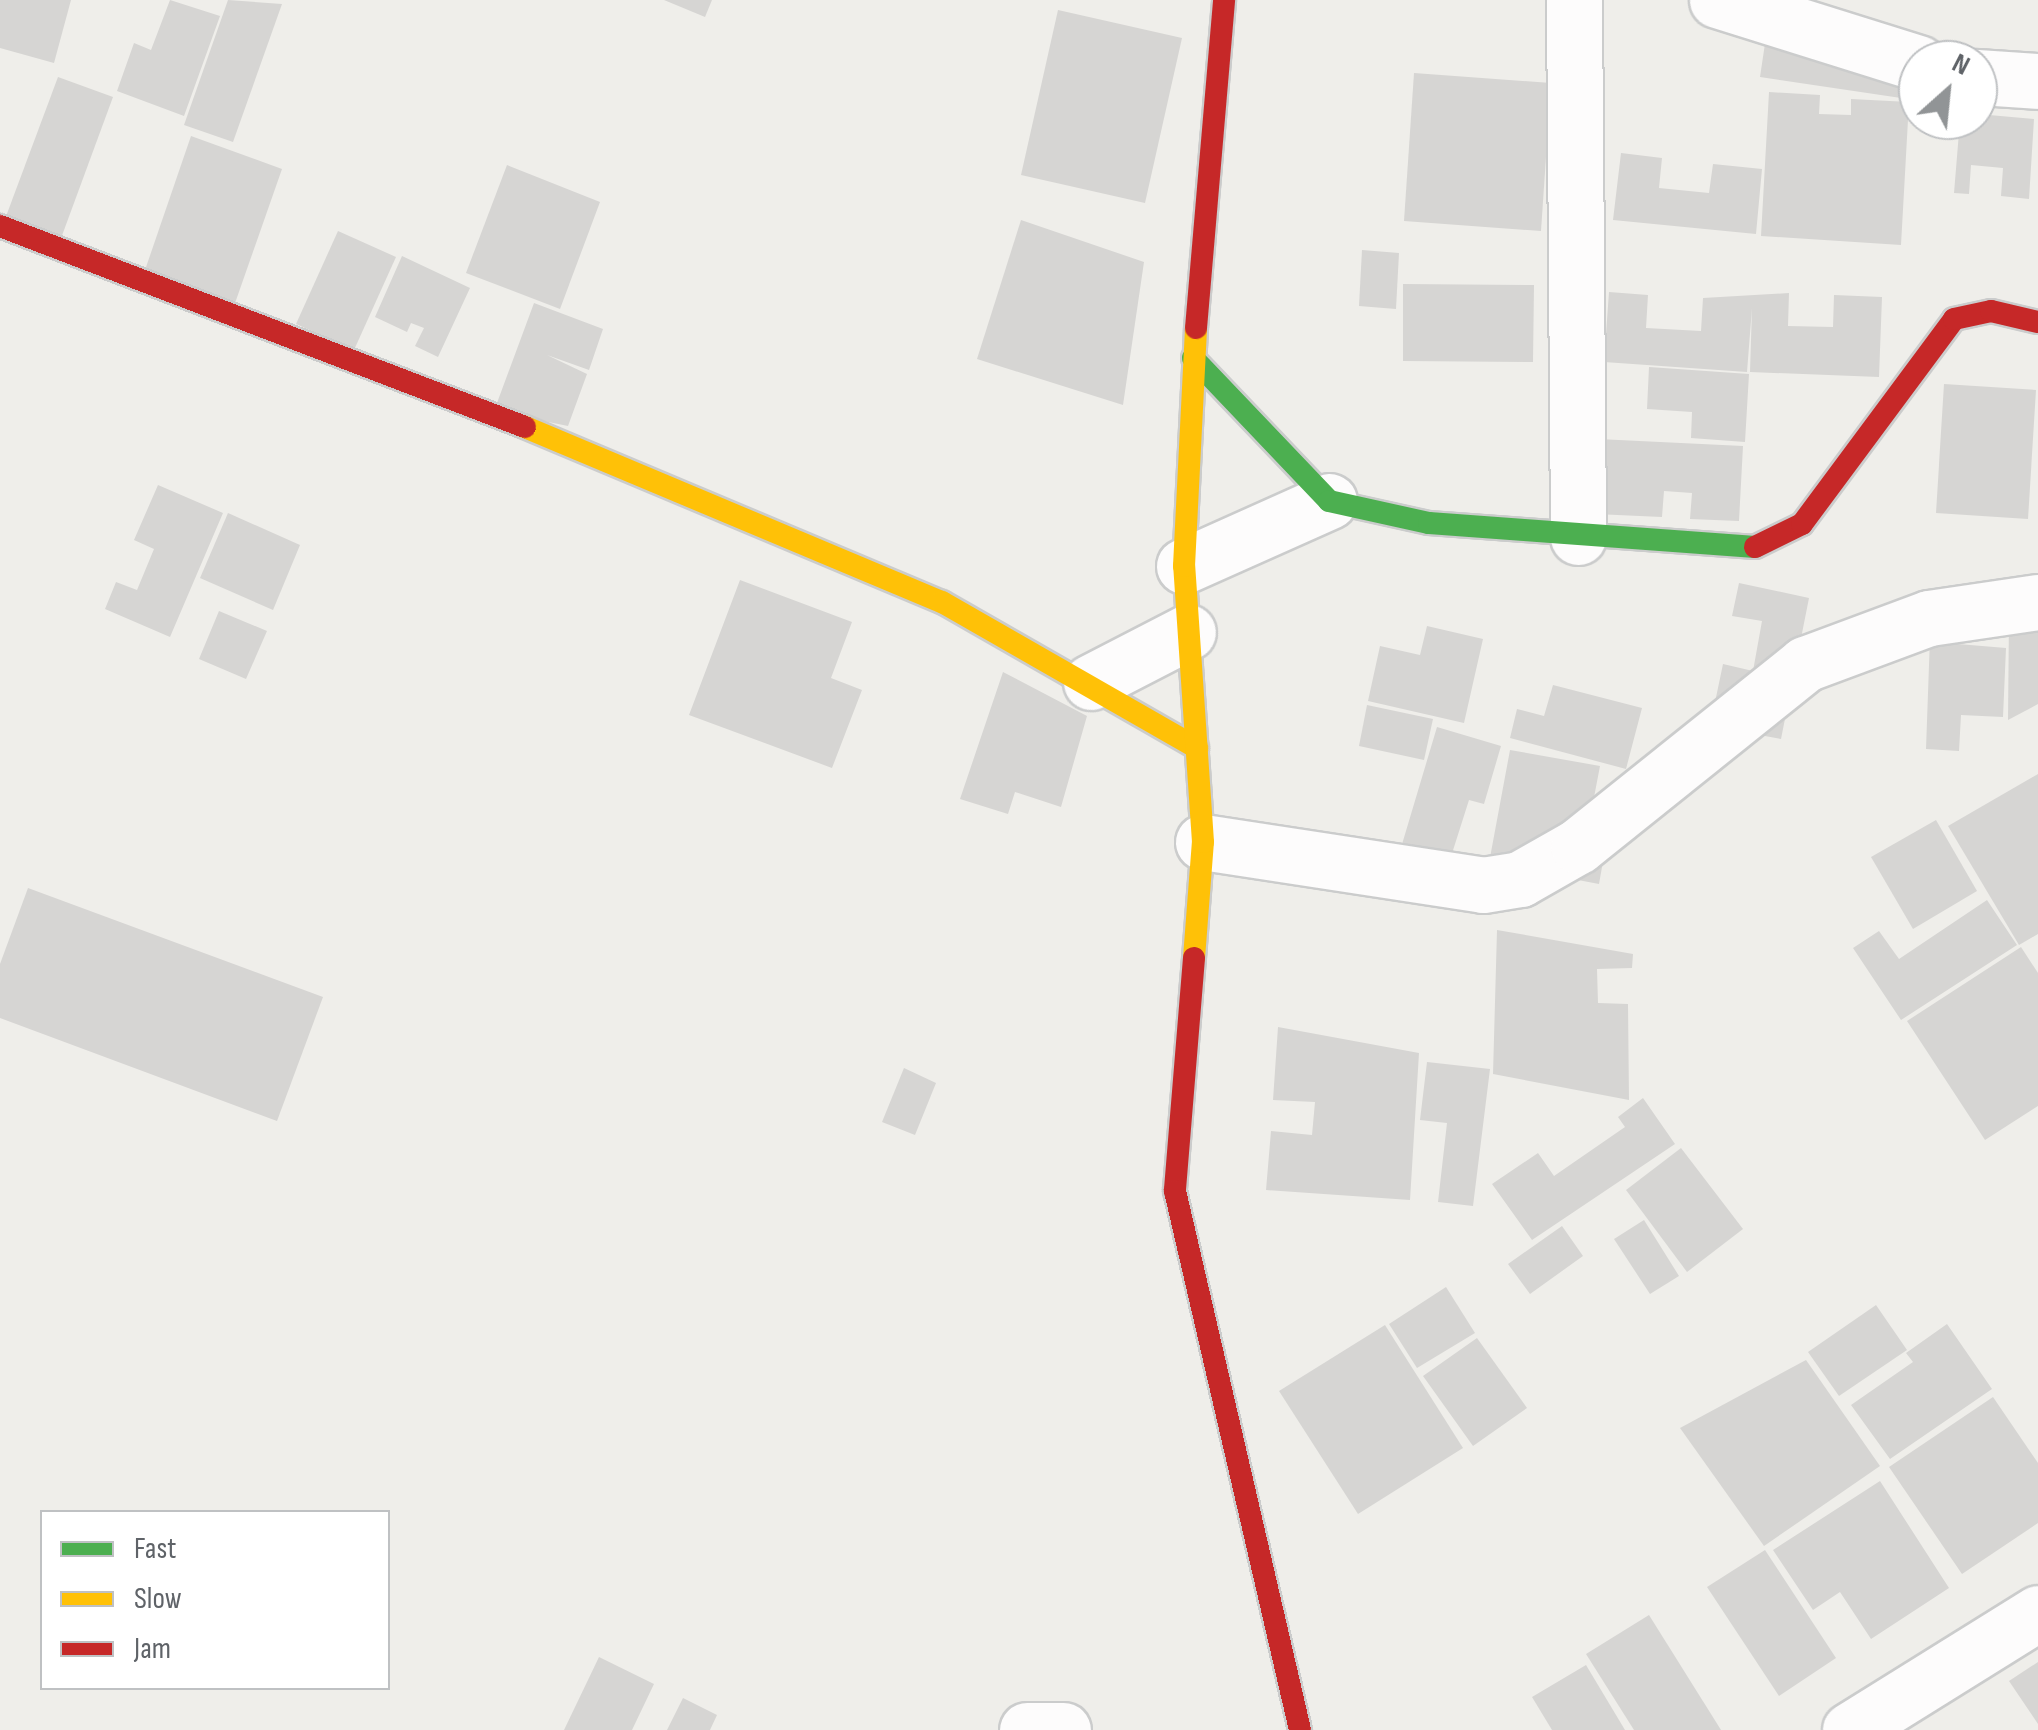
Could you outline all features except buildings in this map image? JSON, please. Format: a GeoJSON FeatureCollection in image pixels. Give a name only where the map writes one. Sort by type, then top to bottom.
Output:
{"type":"FeatureCollection","features":[{"type":"Feature","properties":{"kind":"street"},"geometry":{"type":"LineString","coordinates":[[1574,0],[1578,538]]}},
{"type":"Feature","properties":{"kind":"street"},"geometry":{"type":"LineString","coordinates":[[1717,0],[1898,57]]}},
{"type":"Feature","properties":{"kind":"street"},"geometry":{"type":"LineString","coordinates":[[1234,12],[1192,358],[1184,566],[1203,842],[1175,1191],[1300,1730]]}},
{"type":"Feature","properties":{"kind":"street"},"geometry":{"type":"LineString","coordinates":[[1998,79],[2038,81]]}},
{"type":"Feature","properties":{"kind":"street"},"geometry":{"type":"LineString","coordinates":[[0,226],[487,411],[942,602],[1090,682],[1197,748]]}},
{"type":"Feature","properties":{"kind":"street"},"geometry":{"type":"LineString","coordinates":[[1184,566],[1329,501],[1578,538],[1768,548],[1838,480],[1954,319],[1992,311],[2038,322]]}},
{"type":"Feature","properties":{"kind":"street"},"geometry":{"type":"LineString","coordinates":[[1192,358],[1329,501]]}},
{"type":"Feature","properties":{"kind":"street"},"geometry":{"type":"LineString","coordinates":[[1203,842],[1483,885],[1520,879],[1578,846],[1805,664],[1929,618],[2038,602]]}},
{"type":"Feature","properties":{"kind":"street"},"geometry":{"type":"LineString","coordinates":[[1090,682],[1188,632]]}},
{"type":"Feature","properties":{"kind":"street"},"geometry":{"type":"LineString","coordinates":[[1850,1730],[2038,1613]]}},
{"type":"Feature","properties":{"kind":"street"},"geometry":{"type":"LineString","coordinates":[[1027,1730],[1063,1730]]}},
{"type":"Feature","properties":{"kind":"traffic: fast"},"geometry":{"type":"LineString","coordinates":[[1193,358],[1329,501],[1429,523],[1755,547]]}},
{"type":"Feature","properties":{"kind":"traffic: slow"},"geometry":{"type":"LineString","coordinates":[[1194,958],[1203,842],[1184,566],[1196,328]]}},
{"type":"Feature","properties":{"kind":"traffic: slow"},"geometry":{"type":"LineString","coordinates":[[525,427],[942,602],[1197,748]]}},
{"type":"Feature","properties":{"kind":"traffic: jam"},"geometry":{"type":"LineString","coordinates":[[1196,328],[1224,0]]}},
{"type":"Feature","properties":{"kind":"traffic: jam"},"geometry":{"type":"LineString","coordinates":[[0,226],[525,427]]}},
{"type":"Feature","properties":{"kind":"traffic: jam"},"geometry":{"type":"LineString","coordinates":[[1755,547],[1802,524],[1954,319],[1991,311],[2038,322]]}},
{"type":"Feature","properties":{"kind":"traffic: jam"},"geometry":{"type":"LineString","coordinates":[[1194,958],[1175,1191],[1300,1730]]}}]}
